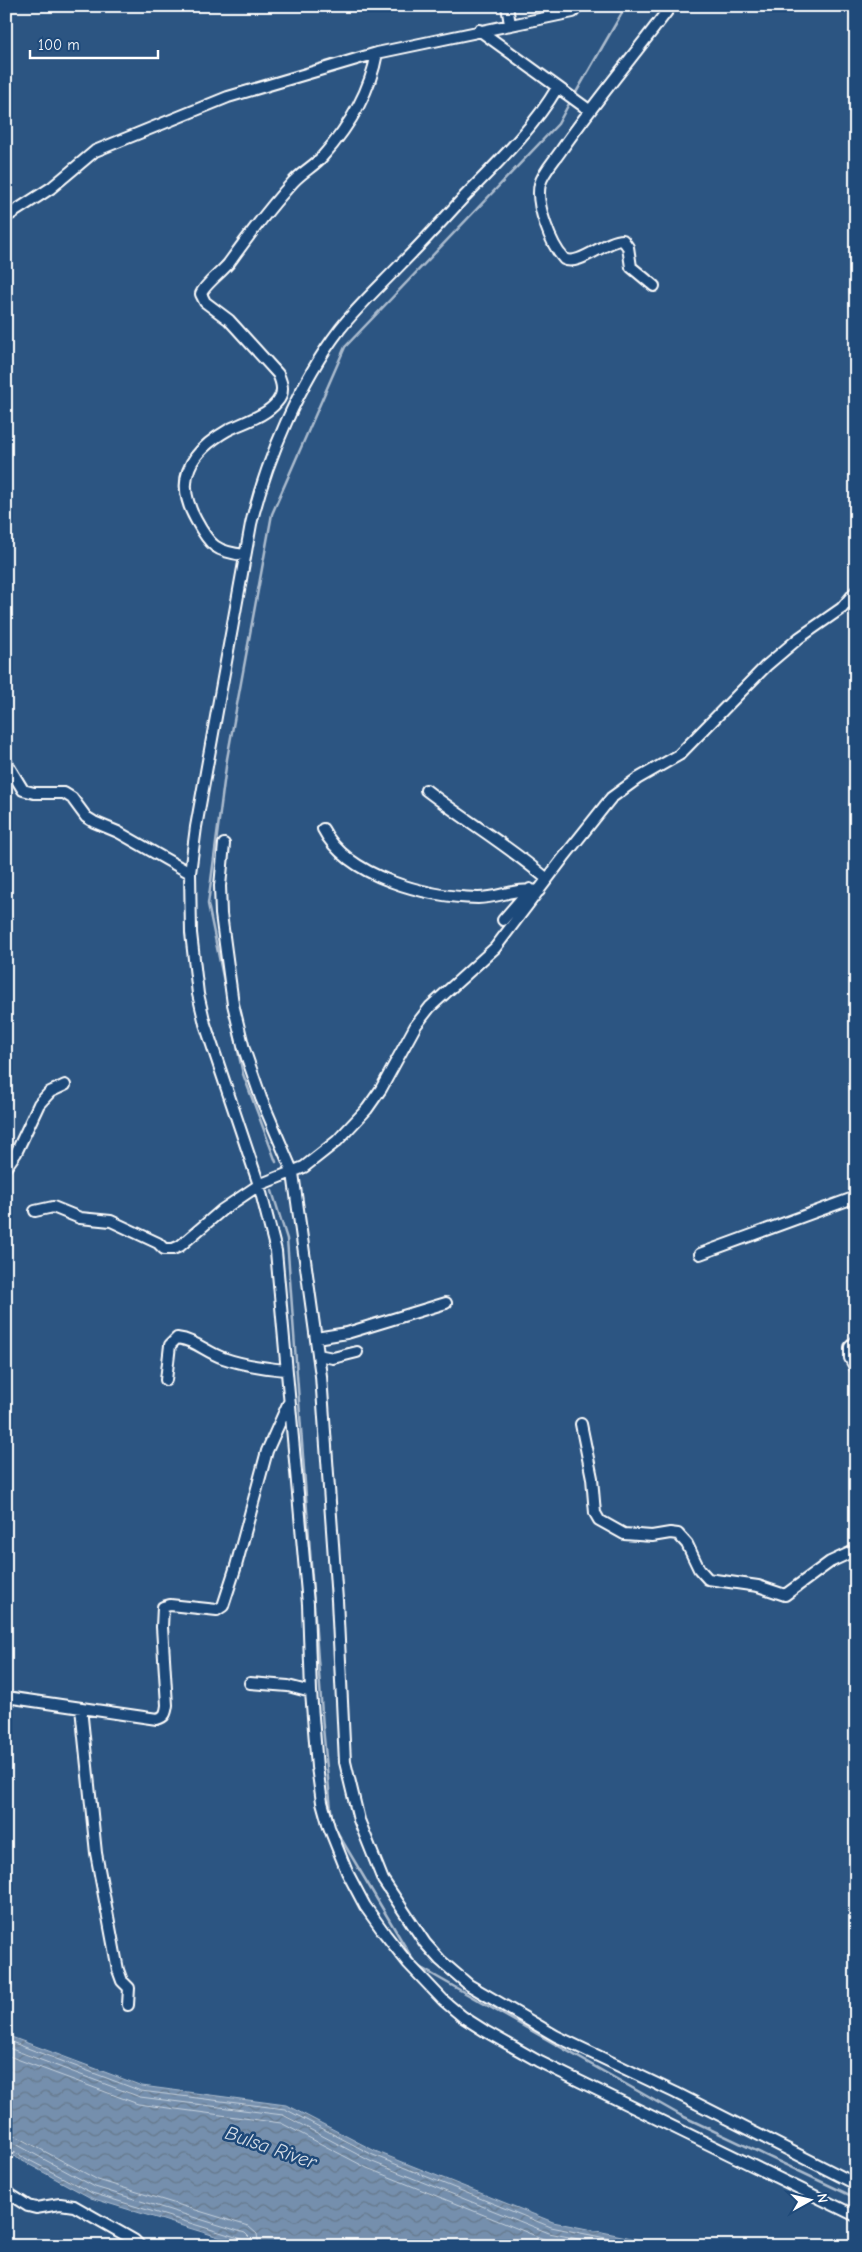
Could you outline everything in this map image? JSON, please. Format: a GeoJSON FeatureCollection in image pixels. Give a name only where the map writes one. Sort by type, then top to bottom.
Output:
{"type":"FeatureCollection","features":[{"type":"Feature","properties":{"kind":"street"},"geometry":{"type":"LineString","coordinates":[[507,6],[510,24]]}},
{"type":"Feature","properties":{"kind":"street"},"geometry":{"type":"LineString","coordinates":[[6,218],[51,188],[94,151],[228,97],[377,53],[479,30],[573,12],[578,6]]}},
{"type":"Feature","properties":{"kind":"street"},"geometry":{"type":"LineString","coordinates":[[654,286],[631,267],[628,247],[623,240],[613,241],[575,260],[564,259],[542,215],[539,193],[542,178],[589,110],[611,85],[671,6]]}},
{"type":"Feature","properties":{"kind":"street"},"geometry":{"type":"LineString","coordinates":[[479,30],[589,110]]}},
{"type":"Feature","properties":{"kind":"street"},"geometry":{"type":"LineString","coordinates":[[245,556],[221,551],[211,543],[202,531],[187,502],[186,473],[190,464],[204,447],[227,431],[272,408],[279,400],[282,390],[281,383],[278,374],[230,320],[205,302],[201,294],[225,268],[278,199],[305,170],[321,158],[346,126],[368,90],[377,53]]}},
{"type":"Feature","properties":{"kind":"street"},"geometry":{"type":"LineString","coordinates":[[557,88],[529,128],[441,223],[356,310],[324,353],[281,434],[262,482],[245,556],[228,661],[196,827],[190,873],[191,933],[203,1015],[259,1185],[276,1251],[285,1370],[308,1604],[311,1692],[322,1802],[329,1827],[347,1872],[365,1906],[408,1963],[444,2001],[485,2032],[538,2061],[856,2216]]}},
{"type":"Feature","properties":{"kind":"street"},"geometry":{"type":"LineString","coordinates":[[502,920],[547,879],[611,798],[679,754],[737,694],[790,644],[842,608],[855,596]]}},
{"type":"Feature","properties":{"kind":"street"},"geometry":{"type":"LineString","coordinates":[[6,762],[23,790],[34,793],[64,793],[72,798],[86,817],[118,832],[150,852],[190,873]]}},
{"type":"Feature","properties":{"kind":"street"},"geometry":{"type":"LineString","coordinates":[[426,790],[462,818],[525,859],[547,879]]}},
{"type":"Feature","properties":{"kind":"street"},"geometry":{"type":"LineString","coordinates":[[323,829],[328,838],[341,852],[376,877],[395,883],[429,892],[480,898],[534,890]]}},
{"type":"Feature","properties":{"kind":"street"},"geometry":{"type":"LineString","coordinates":[[224,844],[220,886],[221,914],[237,1024],[261,1098],[293,1172],[316,1338],[336,1580],[345,1762],[350,1789],[362,1828],[383,1880],[398,1904],[440,1960],[484,1994],[556,2036],[676,2093],[856,2184]]}},
{"type":"Feature","properties":{"kind":"street"},"geometry":{"type":"LineString","coordinates":[[35,1211],[53,1207],[80,1218],[111,1221],[158,1243],[164,1249],[173,1249],[180,1246],[222,1210],[259,1185],[313,1162],[337,1141],[366,1109],[381,1090],[416,1025],[430,1007],[496,948],[534,890]]}},
{"type":"Feature","properties":{"kind":"street"},"geometry":{"type":"LineString","coordinates":[[6,1166],[16,1153],[39,1104],[50,1092],[65,1085]]}},
{"type":"Feature","properties":{"kind":"street"},"geometry":{"type":"LineString","coordinates":[[700,1254],[856,1197]]}},
{"type":"Feature","properties":{"kind":"street"},"geometry":{"type":"LineString","coordinates":[[316,1338],[347,1333],[446,1303]]}},
{"type":"Feature","properties":{"kind":"street"},"geometry":{"type":"LineString","coordinates":[[166,1380],[170,1345],[177,1338],[190,1339],[221,1358],[285,1370]]}},
{"type":"Feature","properties":{"kind":"street"},"geometry":{"type":"LineString","coordinates":[[856,1341],[850,1347],[850,1358],[856,1368]]}},
{"type":"Feature","properties":{"kind":"street"},"geometry":{"type":"LineString","coordinates":[[318,1355],[333,1358],[356,1352]]}},
{"type":"Feature","properties":{"kind":"street"},"geometry":{"type":"LineString","coordinates":[[6,1696],[157,1719],[162,1718],[166,1714],[163,1607],[170,1605],[217,1610],[223,1606],[236,1566],[267,1451],[289,1403]]}},
{"type":"Feature","properties":{"kind":"street"},"geometry":{"type":"LineString","coordinates":[[581,1424],[592,1478],[595,1514],[599,1520],[624,1534],[652,1536],[670,1533],[678,1534],[687,1544],[702,1574],[710,1580],[758,1586],[785,1595],[830,1562],[856,1550]]}},
{"type":"Feature","properties":{"kind":"street"},"geometry":{"type":"LineString","coordinates":[[250,1683],[288,1686],[311,1692]]}},
{"type":"Feature","properties":{"kind":"street"},"geometry":{"type":"LineString","coordinates":[[81,1708],[96,1853],[118,1970],[122,1980],[129,1988],[128,2005]]}},
{"type":"Feature","properties":{"kind":"street"},"geometry":{"type":"LineString","coordinates":[[845,2179],[856,2175]]}},
{"type":"Feature","properties":{"kind":"street"},"geometry":{"type":"LineString","coordinates":[[6,2192],[28,2206],[36,2208],[60,2204],[74,2206],[134,2240],[140,2246]]}},
{"type":"Feature","properties":{"kind":"water","name":"Bulsa River"},"geometry":{"type":"Polygon","coordinates":[[[6,2035],[142,2086],[286,2105],[375,2151],[553,2222],[671,2246],[248,2246],[91,2198],[6,2152],[6,2035]]]}},
{"type":"Feature","properties":{"kind":"waterway"},"geometry":{"type":"LineString","coordinates":[[574,96],[626,6]]}},
{"type":"Feature","properties":{"kind":"waterway"},"geometry":{"type":"LineString","coordinates":[[228,1001],[208,904],[227,759],[272,514],[345,347],[558,124],[571,100]]}},
{"type":"Feature","properties":{"kind":"waterway"},"geometry":{"type":"LineString","coordinates":[[230,1014],[243,1074],[276,1162]]}},
{"type":"Feature","properties":{"kind":"waterway"},"geometry":{"type":"LineString","coordinates":[[272,1191],[287,1239],[323,1727],[332,1820]]}},
{"type":"Feature","properties":{"kind":"waterway"},"geometry":{"type":"LineString","coordinates":[[333,1825],[416,1965],[680,2115],[856,2198]]}}]}
